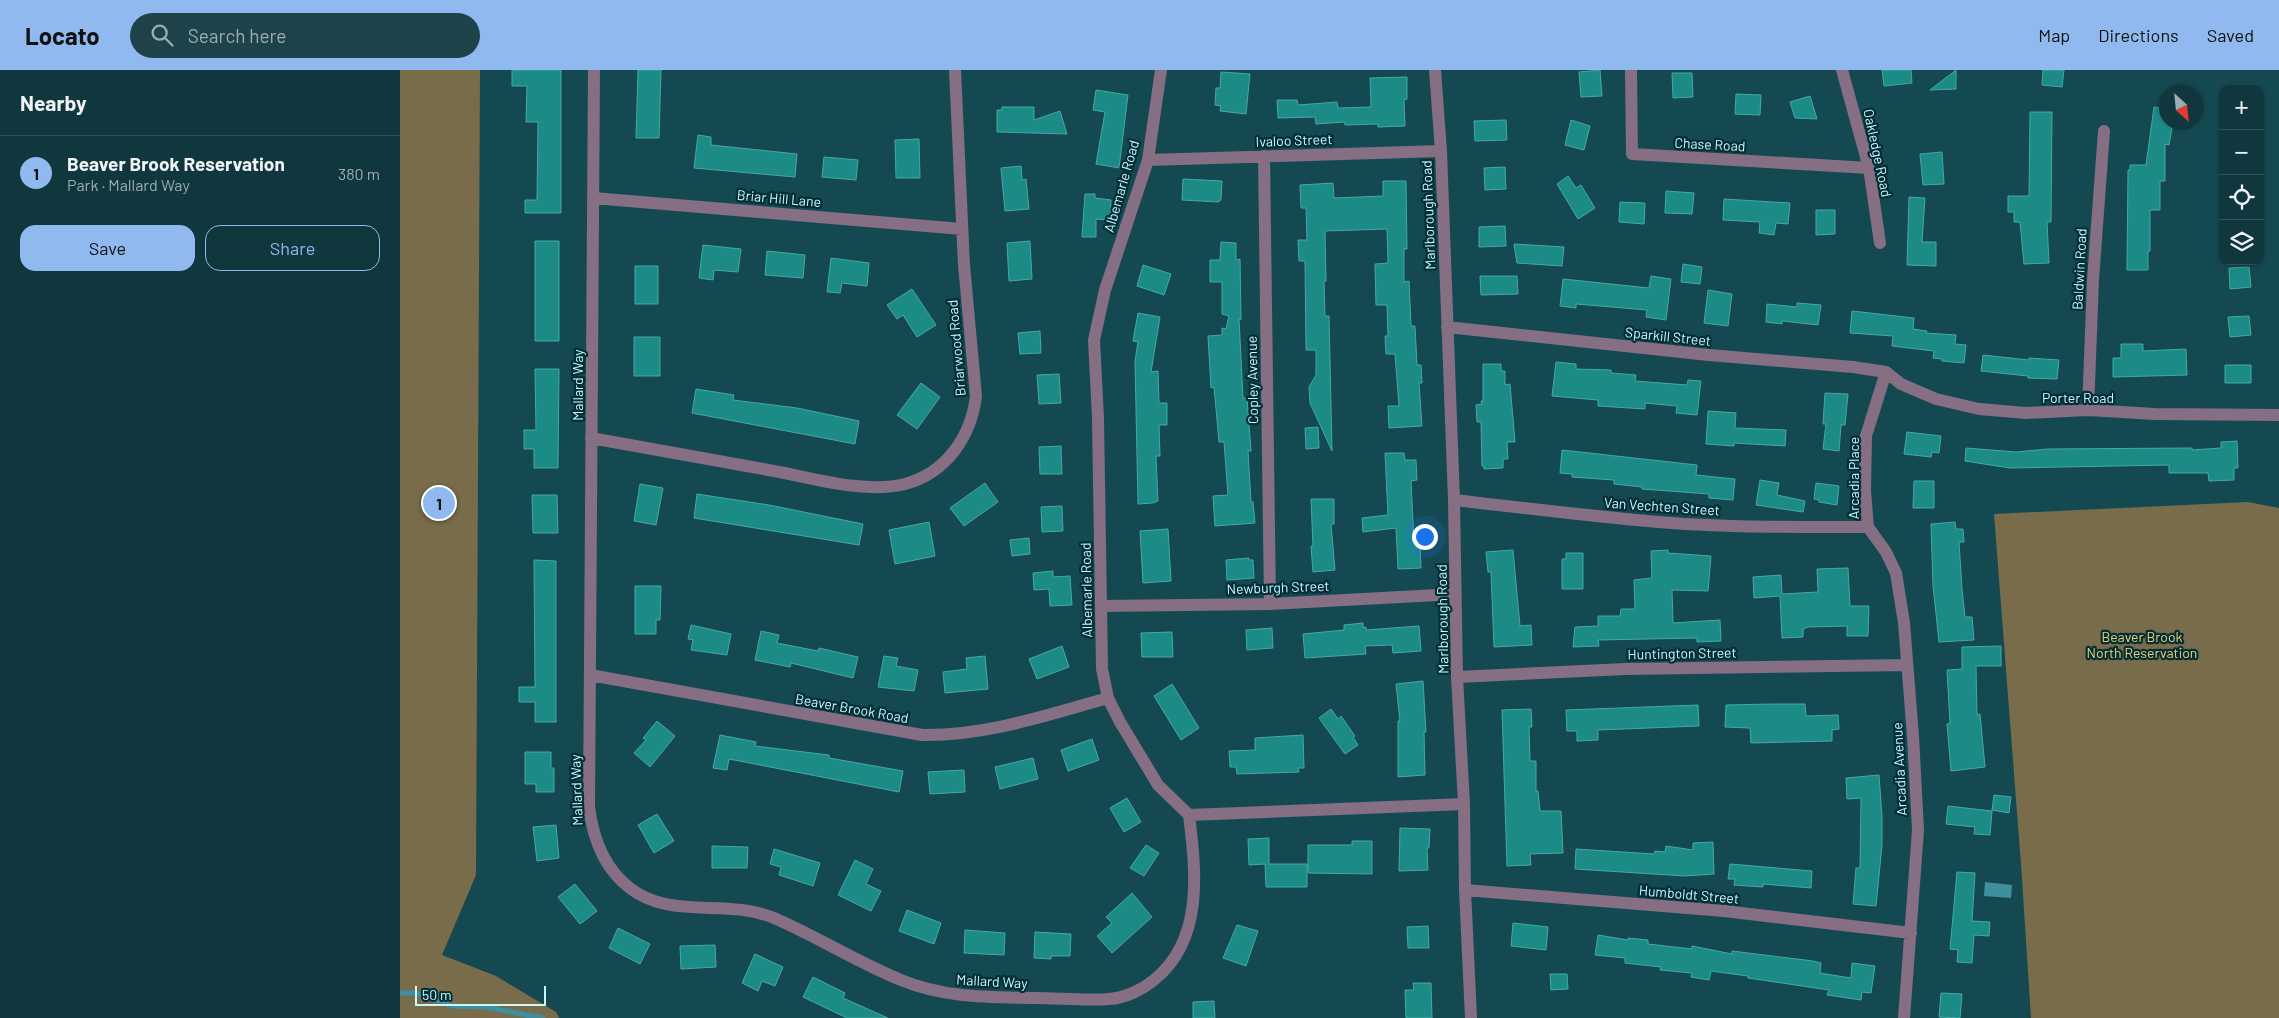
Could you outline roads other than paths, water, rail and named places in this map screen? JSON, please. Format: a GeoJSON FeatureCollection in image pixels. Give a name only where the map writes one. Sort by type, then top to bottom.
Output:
{"type":"FeatureCollection","features":[{"type":"Feature","properties":{"kind":"street","name":"Mallard Way"},"geometry":{"type":"LineString","coordinates":[[594,70],[588,808],[591,829],[597,846],[606,862],[630,888],[660,904],[676,907],[736,908],[773,918],[901,980],[951,994],[1110,999],[1124,996],[1150,983],[1164,973],[1182,948],[1192,915],[1193,848],[1189,815]]}},
{"type":"Feature","properties":{"kind":"street","name":"Briarwood Road"},"geometry":{"type":"LineString","coordinates":[[592,438],[826,481],[870,487],[905,484],[938,468],[952,455],[968,428],[974,413],[976,396],[962,228],[955,70]]}},
{"type":"Feature","properties":{"kind":"street","name":"Albemarle Road"},"geometry":{"type":"LineString","coordinates":[[1161,70],[1148,160],[1105,290],[1094,340],[1102,606],[1102,669],[1108,698],[1120,722],[1158,785],[1173,802],[1189,815]]}},
{"type":"Feature","properties":{"kind":"street","name":"Marlborough Road"},"geometry":{"type":"LineString","coordinates":[[1435,70],[1441,151],[1454,500],[1457,677],[1464,804],[1465,890],[1471,1018]]}},
{"type":"Feature","properties":{"kind":"street","name":"Chase Road"},"geometry":{"type":"LineString","coordinates":[[1632,70],[1632,154],[1869,168]]}},
{"type":"Feature","properties":{"kind":"street","name":"Oakledge Road"},"geometry":{"type":"LineString","coordinates":[[1842,70],[1869,168],[1880,243]]}},
{"type":"Feature","properties":{"kind":"street","name":"Baldwin Road"},"geometry":{"type":"LineString","coordinates":[[2088,410],[2093,280],[2104,131]]}},
{"type":"Feature","properties":{"kind":"street","name":"Ivaloo Street"},"geometry":{"type":"LineString","coordinates":[[1148,160],[1441,151]]}},
{"type":"Feature","properties":{"kind":"street","name":"Copley Avenue"},"geometry":{"type":"LineString","coordinates":[[1264,156],[1270,604]]}},
{"type":"Feature","properties":{"kind":"street","name":"Briar Hill Lane"},"geometry":{"type":"LineString","coordinates":[[594,198],[962,228]]}},
{"type":"Feature","properties":{"kind":"street","name":"Sparkill Street"},"geometry":{"type":"LineString","coordinates":[[1447,328],[1709,355],[1853,367],[1886,372]]}},
{"type":"Feature","properties":{"kind":"street","name":"Porter Road"},"geometry":{"type":"LineString","coordinates":[[1886,372],[1901,384],[1936,399],[1979,409],[2026,413],[2088,410],[2164,414],[2279,415]]}},
{"type":"Feature","properties":{"kind":"street","name":"Arcadia Place"},"geometry":{"type":"LineString","coordinates":[[1868,527],[1865,491],[1866,436],[1886,372]]}},
{"type":"Feature","properties":{"kind":"street","name":"Van Vechten Street"},"geometry":{"type":"LineString","coordinates":[[1454,500],[1676,523],[1776,528],[1868,527]]}},
{"type":"Feature","properties":{"kind":"street","name":"Arcadia Avenue"},"geometry":{"type":"LineString","coordinates":[[1868,527],[1886,552],[1896,572],[1904,623],[1918,830],[1904,1018]]}},
{"type":"Feature","properties":{"kind":"street","name":"Newburgh Street"},"geometry":{"type":"LineString","coordinates":[[1102,606],[1270,604],[1456,594]]}},
{"type":"Feature","properties":{"kind":"street","name":"Huntington Street"},"geometry":{"type":"LineString","coordinates":[[1457,677],[1624,668],[1907,665]]}},
{"type":"Feature","properties":{"kind":"street","name":"Beaver Brook Road"},"geometry":{"type":"LineString","coordinates":[[590,675],[922,735],[951,735],[988,730],[1108,698]]}},
{"type":"Feature","properties":{"kind":"street"},"geometry":{"type":"LineString","coordinates":[[1189,815],[1464,804]]}},
{"type":"Feature","properties":{"kind":"street","name":"Humboldt Street"},"geometry":{"type":"LineString","coordinates":[[1465,890],[1724,911],[1911,933]]}},
{"type":"Feature","properties":{"kind":"water"},"geometry":{"type":"Polygon","coordinates":[[[1985,882],[2012,885],[2011,898],[1984,896],[1985,882]]]}},
{"type":"Feature","properties":{"kind":"waterway"},"geometry":{"type":"LineString","coordinates":[[400,993],[416,993],[452,1006],[485,1007],[543,1018]]}},
{"type":"Feature","properties":{"kind":"place","name":"Beaver Brook Reservation"},"geometry":{"type":"Point","coordinates":[439,503]}},
{"type":"Feature","properties":{"kind":"park label","name":"Beaver Brook North Reservation"},"geometry":{"type":"Point","coordinates":[2142,644]}}]}
